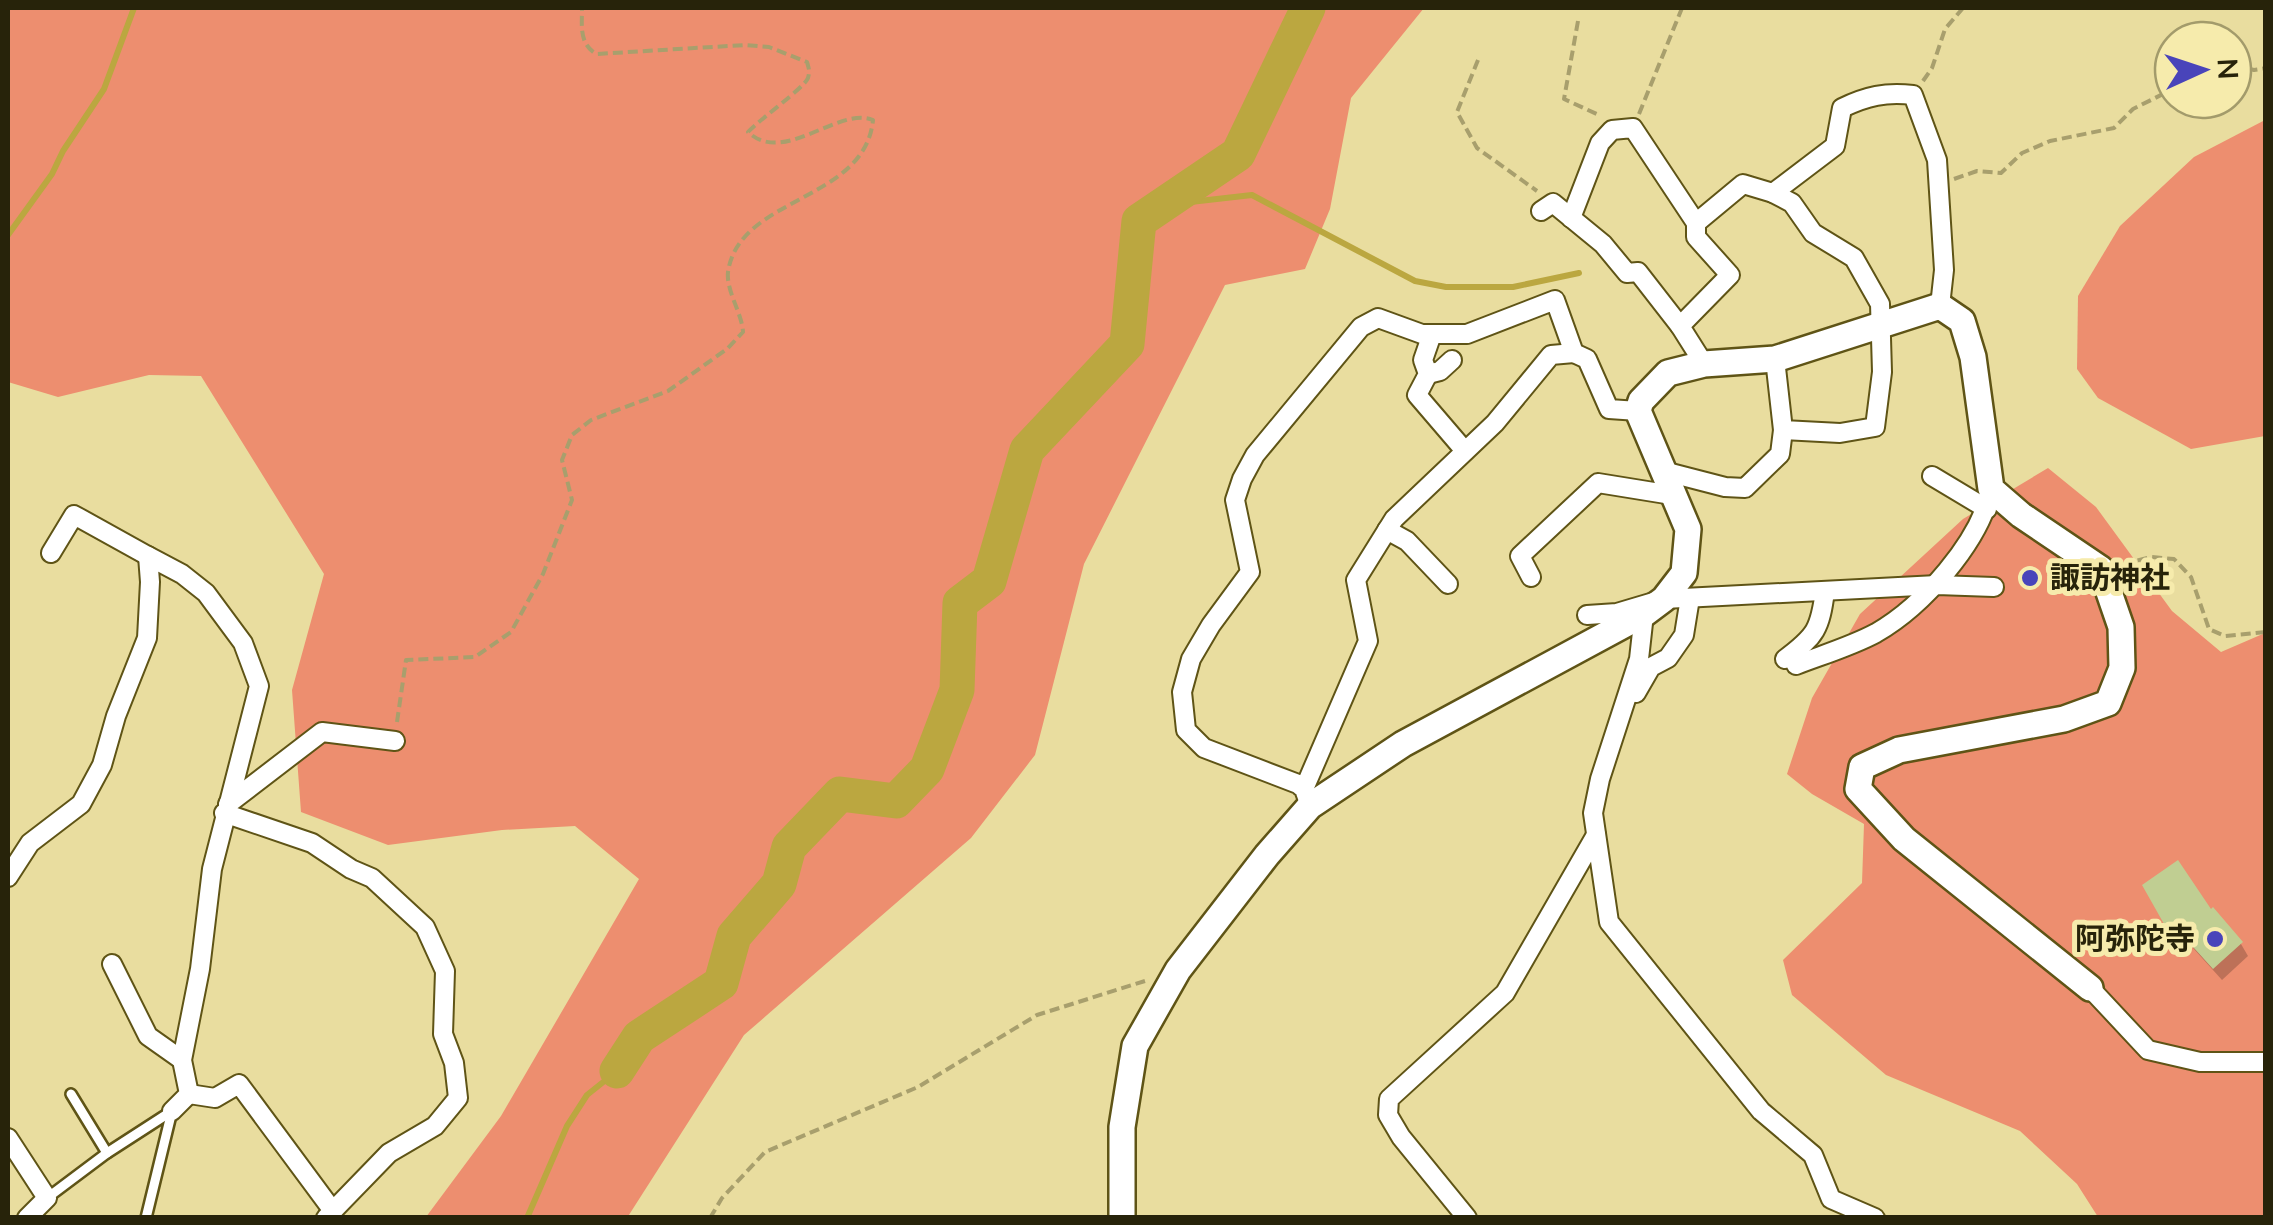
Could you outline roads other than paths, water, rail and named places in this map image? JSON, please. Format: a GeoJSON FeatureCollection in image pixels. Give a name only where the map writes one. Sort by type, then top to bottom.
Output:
{"type":"FeatureCollection","features":[{"type":"Feature","properties":{"kind":"street"},"geometry":{"type":"LineString","coordinates":[[1774,193],[1835,146],[1842,108],[1888,92],[1913,95],[1937,160],[1944,270],[1940,306]]}},
{"type":"Feature","properties":{"kind":"street"},"geometry":{"type":"LineString","coordinates":[[1571,218],[1600,143],[1612,130],[1627,129],[1696,223],[1696,237],[1730,275],[1680,326]]}},
{"type":"Feature","properties":{"kind":"street"},"geometry":{"type":"LineString","coordinates":[[1696,223],[1743,184],[1774,193],[1792,204],[1813,233],[1854,258],[1880,304],[1882,372],[1875,427],[1840,433],[1783,430]]}},
{"type":"Feature","properties":{"kind":"street"},"geometry":{"type":"LineString","coordinates":[[1547,207],[1571,218],[1603,244],[1628,272],[1638,272],[1704,364]]}},
{"type":"Feature","properties":{"kind":"street"},"geometry":{"type":"LineString","coordinates":[[1307,797],[1232,756],[1204,748],[1186,730],[1182,692],[1192,659],[1250,572],[1235,500],[1254,455],[1361,327],[1378,318],[1422,334],[1467,334],[1555,300],[1574,353]]}},
{"type":"Feature","properties":{"kind":"street"},"geometry":{"type":"LineString","coordinates":[[1875,1218],[1830,1200],[1813,1155],[1760,1111],[1609,922],[1593,812],[1639,658],[1684,574],[1688,529],[1638,411],[1641,401],[1668,373],[1704,364],[1775,359],[1940,306]]}},
{"type":"Feature","properties":{"kind":"street"},"geometry":{"type":"LineString","coordinates":[[1825,591],[1821,623],[1791,662],[1877,632],[1936,586],[1989,499],[1973,357],[1962,320],[1940,306]]}},
{"type":"Feature","properties":{"kind":"street"},"geometry":{"type":"LineString","coordinates":[[1432,334],[1423,360],[1428,374],[1417,395],[1465,451]]}},
{"type":"Feature","properties":{"kind":"street"},"geometry":{"type":"LineString","coordinates":[[1122,1218],[1122,1127],[1136,1046],[1178,970],[1307,797],[1368,641],[1356,580],[1394,519],[1496,422],[1551,355],[1574,353],[1587,359],[1610,410],[1638,411]]}},
{"type":"Feature","properties":{"kind":"street"},"geometry":{"type":"LineString","coordinates":[[1531,577],[1520,556],[1598,483],[1744,488],[1780,454],[1783,430],[1775,359]]}},
{"type":"Feature","properties":{"kind":"street"},"geometry":{"type":"LineString","coordinates":[[1428,374],[1440,371],[1452,360]]}},
{"type":"Feature","properties":{"kind":"street"},"geometry":{"type":"LineString","coordinates":[[1932,476],[2021,515],[2101,569],[2121,628],[2122,668],[2108,703],[2064,719],[1899,750],[1862,767],[1858,789],[1904,839],[2090,988],[2148,1050],[2200,1062],[2266,1062]]}},
{"type":"Feature","properties":{"kind":"street"},"geometry":{"type":"LineString","coordinates":[[50,553],[74,515],[182,574],[206,593],[244,642],[259,686],[212,869],[200,969],[182,1060],[189,1094]]}},
{"type":"Feature","properties":{"kind":"street"},"geometry":{"type":"LineString","coordinates":[[1387,530],[1407,541],[1448,584]]}},
{"type":"Feature","properties":{"kind":"street"},"geometry":{"type":"LineString","coordinates":[[8,877],[30,843],[81,804],[102,765],[116,716],[147,638],[148,556]]}},
{"type":"Feature","properties":{"kind":"street"},"geometry":{"type":"LineString","coordinates":[[1587,615],[1617,614],[1666,604],[1825,591],[1994,587]]}},
{"type":"Feature","properties":{"kind":"street"},"geometry":{"type":"LineString","coordinates":[[1307,797],[1666,604]]}},
{"type":"Feature","properties":{"kind":"street"},"geometry":{"type":"LineString","coordinates":[[1623,716],[1651,667],[1668,658],[1684,635],[1666,604]]}},
{"type":"Feature","properties":{"kind":"street"},"geometry":{"type":"LineString","coordinates":[[226,808],[322,732],[395,741]]}},
{"type":"Feature","properties":{"kind":"street"},"geometry":{"type":"LineString","coordinates":[[189,1094],[216,1098],[239,1084],[330,1214],[388,1153],[435,1126],[458,1098],[454,1063],[443,1034],[445,971],[425,927],[372,878],[312,843],[226,808]]}},
{"type":"Feature","properties":{"kind":"street"},"geometry":{"type":"LineString","coordinates":[[1467,1218],[1401,1137],[1388,1115],[1389,1099],[1505,994],[1596,835]]}},
{"type":"Feature","properties":{"kind":"street"},"geometry":{"type":"LineString","coordinates":[[112,964],[148,1036],[182,1060]]}},
{"type":"Feature","properties":{"kind":"street"},"geometry":{"type":"LineString","coordinates":[[172,1112],[189,1094]]}},
{"type":"Feature","properties":{"kind":"street"},"geometry":{"type":"LineString","coordinates":[[8,1138],[47,1198],[28,1218]]}},
{"type":"Feature","properties":{"kind":"lane"},"geometry":{"type":"LineString","coordinates":[[71,1094],[107,1152]]}},
{"type":"Feature","properties":{"kind":"lane"},"geometry":{"type":"LineString","coordinates":[[47,1198],[107,1152],[172,1112]]}},
{"type":"Feature","properties":{"kind":"lane"},"geometry":{"type":"LineString","coordinates":[[146,1218],[172,1112]]}},
{"type":"Feature","properties":{"kind":"waterway"},"geometry":{"type":"LineString","coordinates":[[8,235],[52,174],[104,89],[134,8]]}},
{"type":"Feature","properties":{"kind":"waterway"},"geometry":{"type":"LineString","coordinates":[[617,1071],[639,1037],[721,983],[734,936],[779,884],[789,847],[840,794],[896,801],[927,769],[957,690],[960,603],[989,581],[1027,450],[1127,344],[1139,221],[1238,154],[1308,8]]}},
{"type":"Feature","properties":{"kind":"waterway"},"geometry":{"type":"LineString","coordinates":[[1164,205],[1252,195],[1415,281],[1446,287],[1513,287],[1579,273]]}},
{"type":"Feature","properties":{"kind":"waterway"},"geometry":{"type":"LineString","coordinates":[[527,1218],[567,1126],[587,1095],[617,1071]]}},
{"type":"Feature","properties":{"kind":"place","name":"諏訪神社"},"geometry":{"type":"Point","coordinates":[2030,578]}},
{"type":"Feature","properties":{"kind":"place","name":"阿弥陀寺"},"geometry":{"type":"Point","coordinates":[2215,939]}}]}
